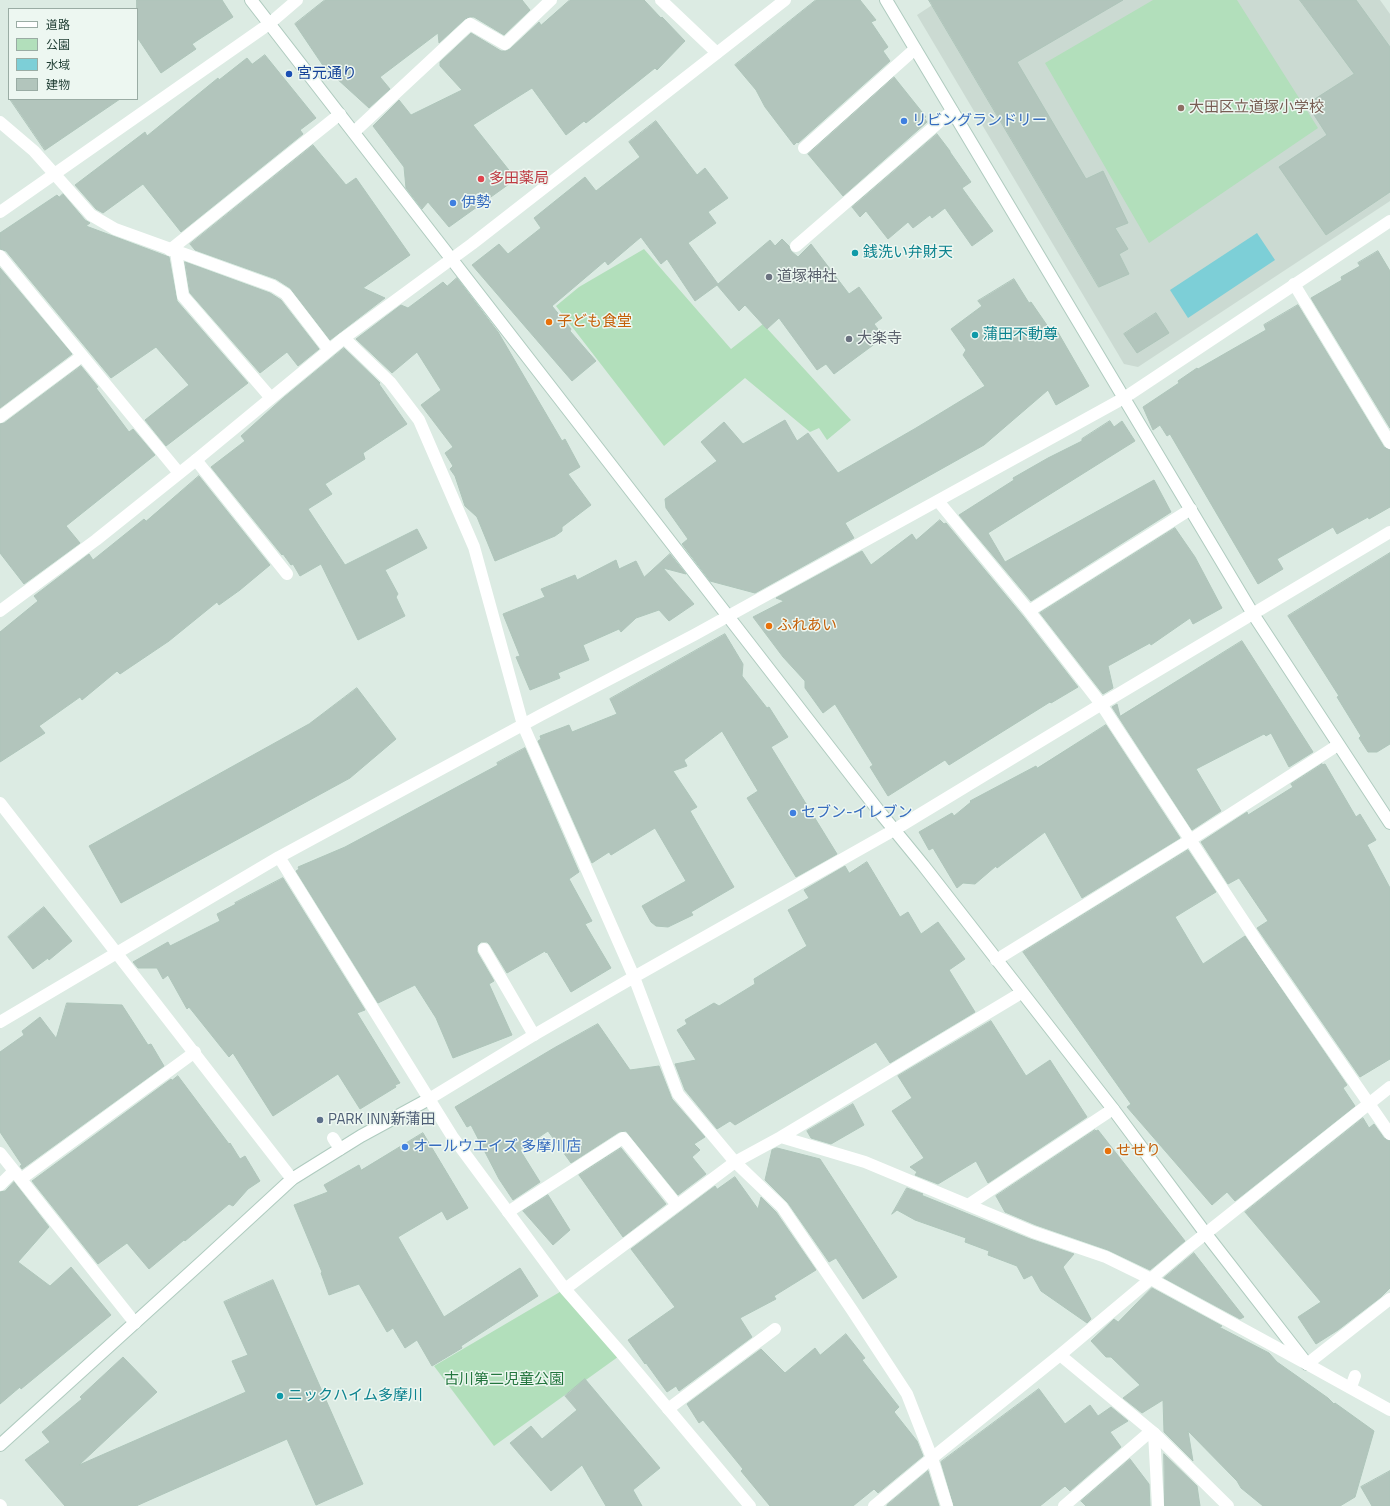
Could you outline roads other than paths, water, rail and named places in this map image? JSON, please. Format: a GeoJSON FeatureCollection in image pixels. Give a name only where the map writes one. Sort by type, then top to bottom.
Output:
{"type":"FeatureCollection","features":[{"type":"Feature","properties":{"kind":"street"},"geometry":{"type":"LineString","coordinates":[[251,0],[894,830],[923,865],[1113,1109],[1206,1234],[1307,1364]]}},
{"type":"Feature","properties":{"kind":"street"},"geometry":{"type":"LineString","coordinates":[[0,212],[270,24],[297,0]]}},
{"type":"Feature","properties":{"kind":"street"},"geometry":{"type":"LineString","coordinates":[[354,132],[470,24],[505,44],[551,0]]}},
{"type":"Feature","properties":{"kind":"street"},"geometry":{"type":"LineString","coordinates":[[661,0],[717,53]]}},
{"type":"Feature","properties":{"kind":"street"},"geometry":{"type":"LineString","coordinates":[[0,611],[96,540],[180,474],[344,338],[452,259],[785,0]]}},
{"type":"Feature","properties":{"kind":"street"},"geometry":{"type":"LineString","coordinates":[[886,0],[1253,614],[1390,824]]}},
{"type":"Feature","properties":{"kind":"street"},"geometry":{"type":"LineString","coordinates":[[804,148],[915,49]]}},
{"type":"Feature","properties":{"kind":"street"},"geometry":{"type":"LineString","coordinates":[[796,246],[952,111]]}},
{"type":"Feature","properties":{"kind":"street"},"geometry":{"type":"LineString","coordinates":[[173,251],[340,114]]}},
{"type":"Feature","properties":{"kind":"street"},"geometry":{"type":"LineString","coordinates":[[0,122],[34,151],[55,173],[90,215],[115,229],[273,286],[286,294],[329,350]]}},
{"type":"Feature","properties":{"kind":"street"},"geometry":{"type":"LineString","coordinates":[[0,1022],[279,857],[729,616],[1124,398],[1390,221]]}},
{"type":"Feature","properties":{"kind":"street"},"geometry":{"type":"LineString","coordinates":[[173,251],[183,296],[271,398]]}},
{"type":"Feature","properties":{"kind":"street"},"geometry":{"type":"LineString","coordinates":[[0,256],[180,474]]}},
{"type":"Feature","properties":{"kind":"street"},"geometry":{"type":"LineString","coordinates":[[1294,284],[1390,443]]}},
{"type":"Feature","properties":{"kind":"street"},"geometry":{"type":"LineString","coordinates":[[344,338],[390,382],[419,420],[474,547],[523,725],[634,977],[678,1094],[735,1162],[782,1207],[907,1394],[932,1458],[947,1506]]}},
{"type":"Feature","properties":{"kind":"street"},"geometry":{"type":"LineString","coordinates":[[0,417],[82,356]]}},
{"type":"Feature","properties":{"kind":"street"},"geometry":{"type":"LineString","coordinates":[[196,460],[287,574]]}},
{"type":"Feature","properties":{"kind":"street"},"geometry":{"type":"LineString","coordinates":[[938,501],[1029,611],[1101,704],[1262,949],[1390,1134]]}},
{"type":"Feature","properties":{"kind":"street"},"geometry":{"type":"LineString","coordinates":[[1029,611],[1191,509]]}},
{"type":"Feature","properties":{"kind":"street"},"geometry":{"type":"LineString","coordinates":[[0,1445],[292,1179],[361,1136],[429,1099],[534,1035],[634,977],[894,830],[1101,704],[1390,532]]}},
{"type":"Feature","properties":{"kind":"street"},"geometry":{"type":"LineString","coordinates":[[996,960],[1190,840],[1338,745]]}},
{"type":"Feature","properties":{"kind":"street"},"geometry":{"type":"LineString","coordinates":[[0,803],[195,1052],[292,1179]]}},
{"type":"Feature","properties":{"kind":"street"},"geometry":{"type":"LineString","coordinates":[[279,857],[452,1136],[565,1289],[750,1506]]}},
{"type":"Feature","properties":{"kind":"street"},"geometry":{"type":"LineString","coordinates":[[484,949],[534,1035]]}},
{"type":"Feature","properties":{"kind":"street"},"geometry":{"type":"LineString","coordinates":[[565,1289],[735,1162],[781,1137],[1022,993]]}},
{"type":"Feature","properties":{"kind":"street"},"geometry":{"type":"LineString","coordinates":[[0,1185],[18,1175],[195,1052]]}},
{"type":"Feature","properties":{"kind":"street"},"geometry":{"type":"LineString","coordinates":[[874,1506],[1206,1234],[1390,1087]]}},
{"type":"Feature","properties":{"kind":"street"},"geometry":{"type":"LineString","coordinates":[[968,1205],[1113,1109]]}},
{"type":"Feature","properties":{"kind":"street"},"geometry":{"type":"LineString","coordinates":[[781,1137],[865,1162],[1033,1232],[1106,1257],[1151,1279],[1307,1364],[1353,1382],[1390,1410]]}},
{"type":"Feature","properties":{"kind":"street"},"geometry":{"type":"LineString","coordinates":[[333,1138],[340,1149]]}},
{"type":"Feature","properties":{"kind":"street"},"geometry":{"type":"LineString","coordinates":[[508,1212],[623,1138],[678,1205]]}},
{"type":"Feature","properties":{"kind":"street"},"geometry":{"type":"LineString","coordinates":[[0,1153],[134,1323]]}},
{"type":"Feature","properties":{"kind":"street"},"geometry":{"type":"LineString","coordinates":[[1307,1364],[1390,1300]]}},
{"type":"Feature","properties":{"kind":"street"},"geometry":{"type":"LineString","coordinates":[[668,1409],[775,1330]]}},
{"type":"Feature","properties":{"kind":"street"},"geometry":{"type":"LineString","coordinates":[[1060,1355],[1153,1432],[1228,1506]]}},
{"type":"Feature","properties":{"kind":"street"},"geometry":{"type":"LineString","coordinates":[[1064,1506],[1153,1432]]}},
{"type":"Feature","properties":{"kind":"street"},"geometry":{"type":"LineString","coordinates":[[1153,1432],[1158,1506]]}},
{"type":"Feature","properties":{"kind":"water"},"geometry":{"type":"Polygon","coordinates":[[[1257,233],[1275,260],[1188,318],[1170,290],[1257,233]]]}},
{"type":"Feature","properties":{"kind":"place","name":"宮元通り"},"geometry":{"type":"Point","coordinates":[289,74]}},
{"type":"Feature","properties":{"kind":"place","name":"大田区立道塚小学校"},"geometry":{"type":"Point","coordinates":[1181,108]}},
{"type":"Feature","properties":{"kind":"place","name":"リビングランドリー"},"geometry":{"type":"Point","coordinates":[904,121]}},
{"type":"Feature","properties":{"kind":"place","name":"多田薬局"},"geometry":{"type":"Point","coordinates":[481,179]}},
{"type":"Feature","properties":{"kind":"place","name":"伊勢"},"geometry":{"type":"Point","coordinates":[453,203]}},
{"type":"Feature","properties":{"kind":"place","name":"銭洗い弁財天"},"geometry":{"type":"Point","coordinates":[855,253]}},
{"type":"Feature","properties":{"kind":"place","name":"道塚神社"},"geometry":{"type":"Point","coordinates":[769,277]}},
{"type":"Feature","properties":{"kind":"place","name":"子ども食堂"},"geometry":{"type":"Point","coordinates":[549,322]}},
{"type":"Feature","properties":{"kind":"place","name":"蒲田不動尊"},"geometry":{"type":"Point","coordinates":[975,335]}},
{"type":"Feature","properties":{"kind":"place","name":"大楽寺"},"geometry":{"type":"Point","coordinates":[849,339]}},
{"type":"Feature","properties":{"kind":"place","name":"ふれあい"},"geometry":{"type":"Point","coordinates":[769,626]}},
{"type":"Feature","properties":{"kind":"place","name":"セブン-イレブン"},"geometry":{"type":"Point","coordinates":[793,813]}},
{"type":"Feature","properties":{"kind":"place","name":"PARK INN新蒲田"},"geometry":{"type":"Point","coordinates":[320,1120]}},
{"type":"Feature","properties":{"kind":"place","name":"オールウエイズ 多摩川店"},"geometry":{"type":"Point","coordinates":[405,1147]}},
{"type":"Feature","properties":{"kind":"place","name":"せせり"},"geometry":{"type":"Point","coordinates":[1108,1151]}},
{"type":"Feature","properties":{"kind":"place","name":"ニックハイム多摩川"},"geometry":{"type":"Point","coordinates":[280,1396]}},
{"type":"Feature","properties":{"kind":"park label","name":"古川第二児童公園"},"geometry":{"type":"Point","coordinates":[504,1380]}}]}
